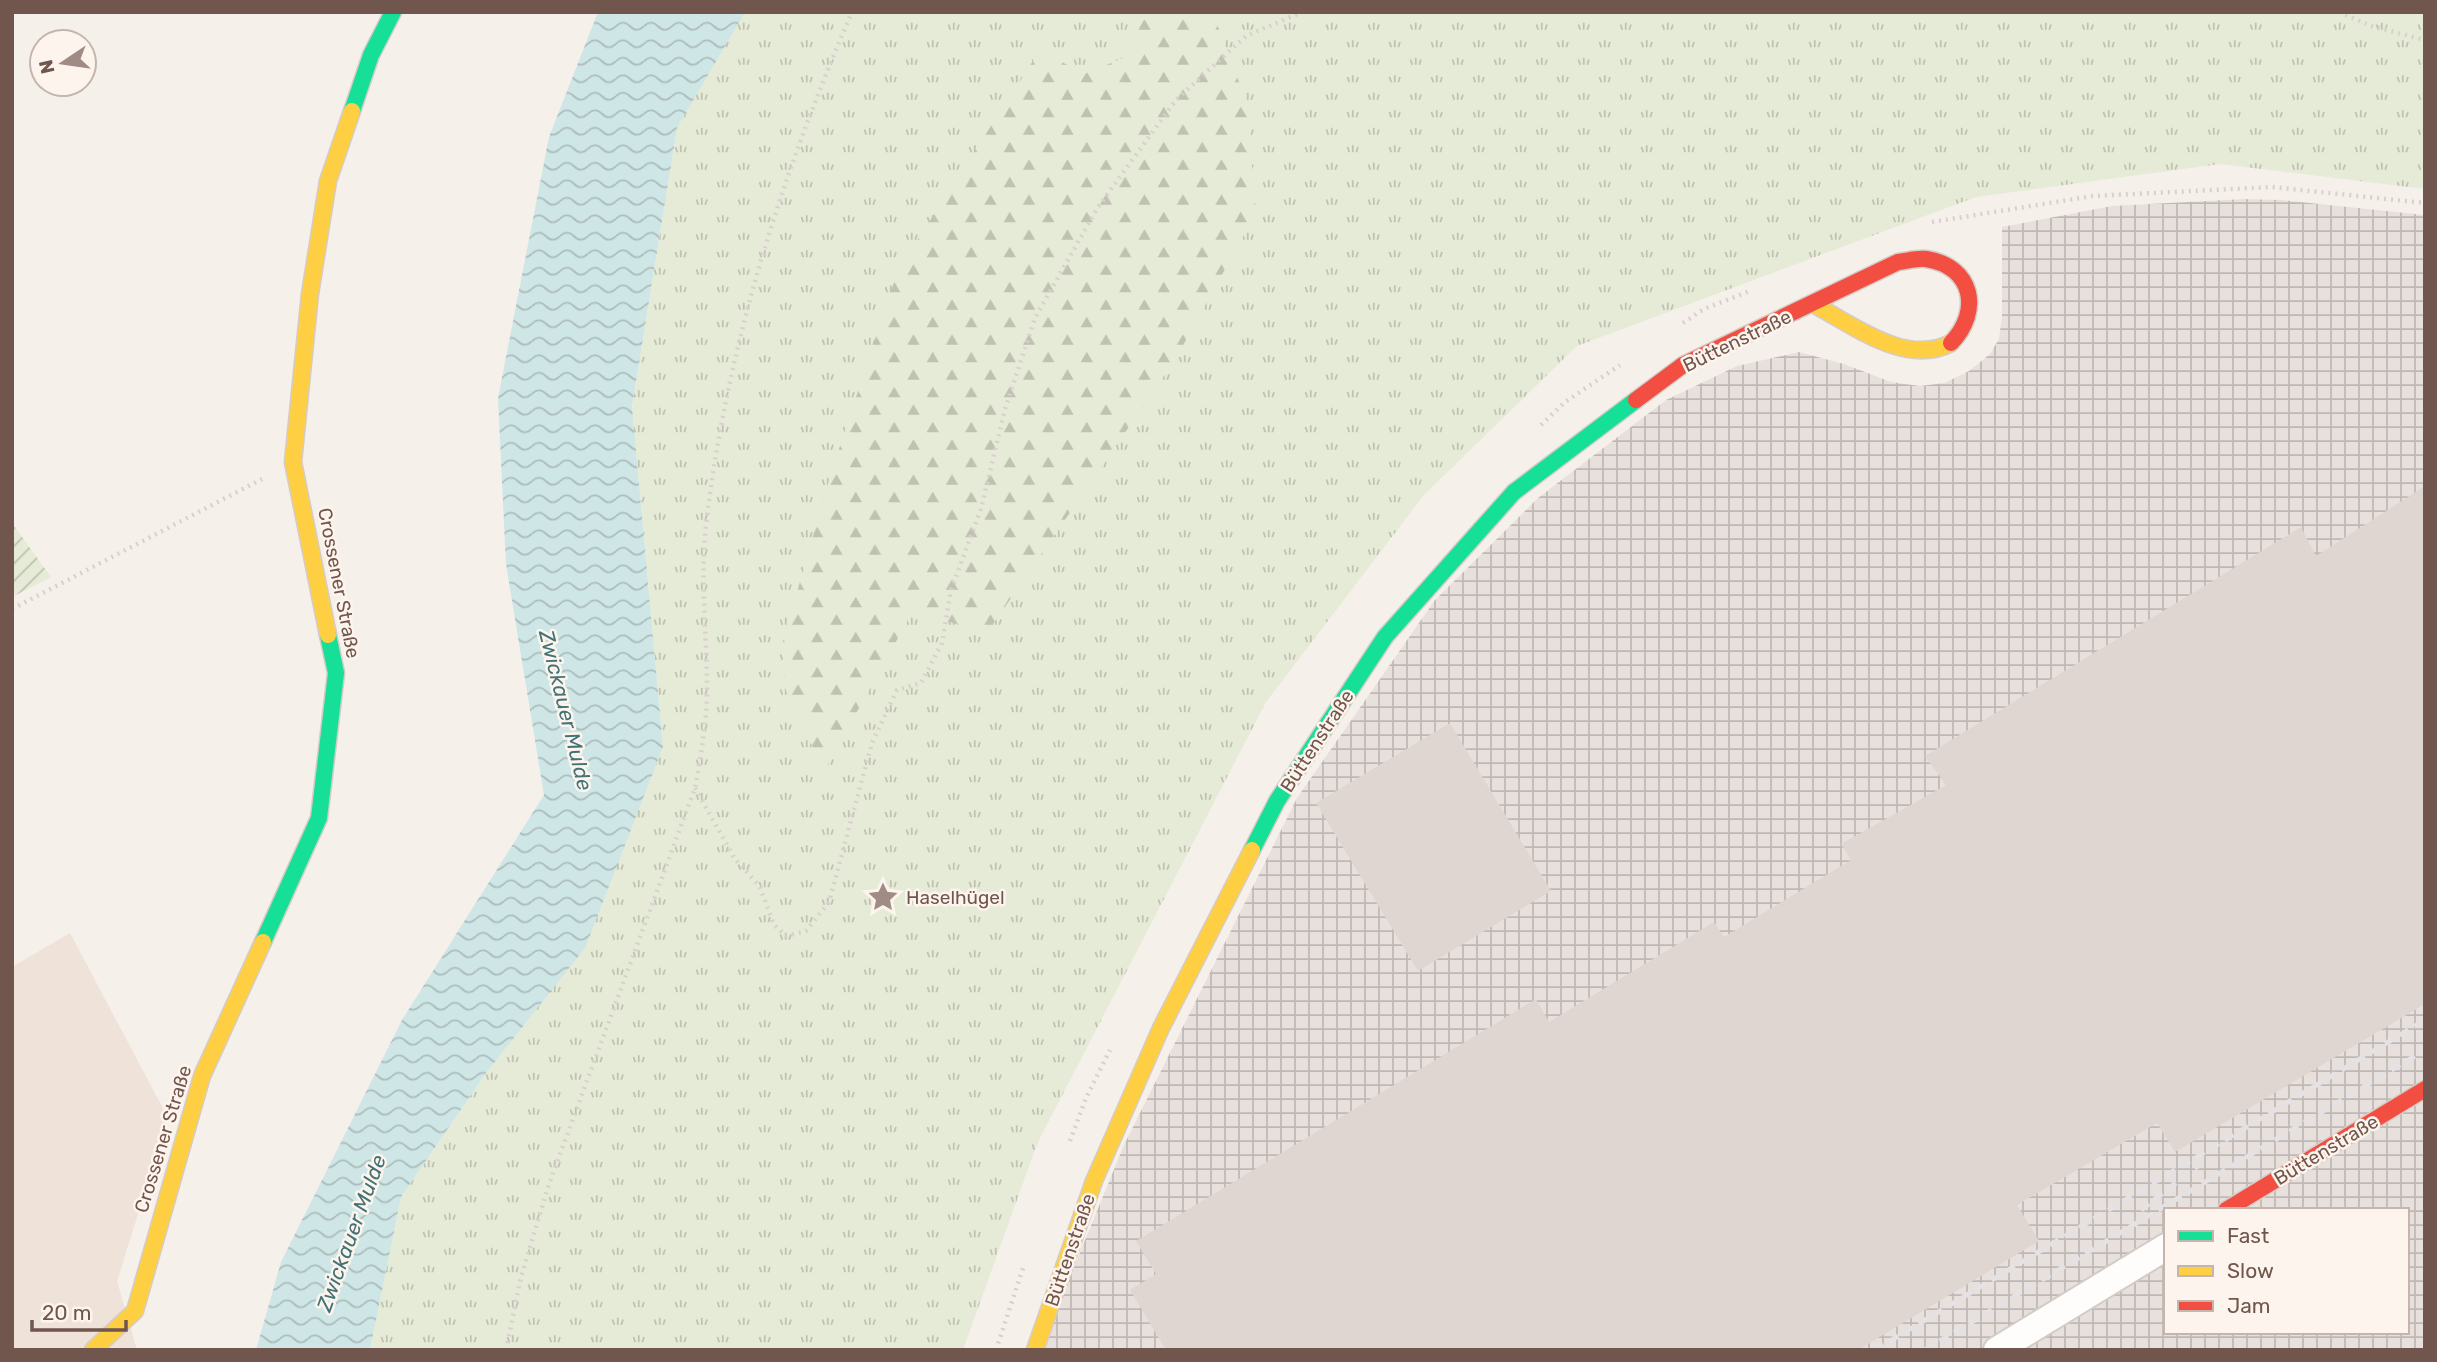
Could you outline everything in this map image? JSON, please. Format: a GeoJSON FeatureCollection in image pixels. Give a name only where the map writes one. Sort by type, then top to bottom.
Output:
{"type":"FeatureCollection","features":[{"type":"Feature","properties":{"kind":"street","name":"Crossener Straße"},"geometry":{"type":"LineString","coordinates":[[93,1350],[135,1311],[202,1076],[318,818],[336,673],[293,462],[310,294],[328,181],[371,55],[393,12]]}},
{"type":"Feature","properties":{"kind":"street","name":"Büttenstraße"},"geometry":{"type":"LineString","coordinates":[[1035,1350],[1094,1181],[1161,1027],[1278,801],[1385,638],[1514,492],[1683,365],[1898,262],[1928,259],[1958,274],[1972,300],[1969,323],[1955,341],[1938,350],[1916,351],[1875,336],[1813,304]]}},
{"type":"Feature","properties":{"kind":"street","name":"Büttenstraße"},"geometry":{"type":"LineString","coordinates":[[2229,1208],[2425,1089]]}},
{"type":"Feature","properties":{"kind":"street"},"geometry":{"type":"LineString","coordinates":[[1997,1350],[2164,1248]]}},
{"type":"Feature","properties":{"kind":"path"},"geometry":{"type":"LineString","coordinates":[[506,1350],[521,1277],[548,1184],[695,788],[705,730],[707,691],[704,617],[706,527],[741,328],[780,197],[820,87],[852,12]]}},
{"type":"Feature","properties":{"kind":"path"},"geometry":{"type":"LineString","coordinates":[[695,788],[735,859],[760,887],[774,925],[786,936],[806,931],[829,902],[872,743],[897,690],[921,683],[942,643],[951,590],[981,509],[1005,410],[1035,318],[1098,207],[1176,100],[1246,36],[1302,12]]}},
{"type":"Feature","properties":{"kind":"path"},"geometry":{"type":"LineString","coordinates":[[2339,12],[2371,26],[2425,40]]}},
{"type":"Feature","properties":{"kind":"path"},"geometry":{"type":"LineString","coordinates":[[1920,225],[2093,196],[2272,187],[2425,203]]}},
{"type":"Feature","properties":{"kind":"path"},"geometry":{"type":"LineString","coordinates":[[1681,324],[1704,309],[1755,289]]}},
{"type":"Feature","properties":{"kind":"path"},"geometry":{"type":"LineString","coordinates":[[1536,429],[1565,402],[1623,363]]}},
{"type":"Feature","properties":{"kind":"path"},"geometry":{"type":"LineString","coordinates":[[12,609],[293,462]]}},
{"type":"Feature","properties":{"kind":"path"},"geometry":{"type":"LineString","coordinates":[[1067,1149],[1086,1098],[1116,1038]]}},
{"type":"Feature","properties":{"kind":"path"},"geometry":{"type":"LineString","coordinates":[[996,1350],[1025,1263]]}},
{"type":"Feature","properties":{"kind":"shaded area"},"geometry":{"type":"Polygon","coordinates":[[[2244,199],[2281,200],[2425,215],[2425,1350],[1040,1350],[1124,1145],[1297,798],[1435,600],[1538,498],[1666,400],[1737,366],[1799,352],[1844,364],[1891,382],[1920,386],[1944,383],[1969,371],[1990,354],[1999,339],[2002,315],[2002,227],[2112,206],[2244,199]]]}},
{"type":"Feature","properties":{"kind":"shaded area"},"geometry":{"type":"Polygon","coordinates":[[[70,933],[168,1118],[117,1281],[137,1350],[12,1350],[12,967],[70,933]]]}},
{"type":"Feature","properties":{"kind":"green space"},"geometry":{"type":"Polygon","coordinates":[[[743,12],[2425,12],[2425,189],[2220,164],[1976,197],[1577,346],[1424,495],[1266,702],[1037,1144],[963,1350],[370,1350],[401,1197],[486,1073],[663,747],[632,408],[677,128],[743,12]]]}},
{"type":"Feature","properties":{"kind":"green space"},"geometry":{"type":"Polygon","coordinates":[[[1137,12],[1226,12],[1217,24],[1247,103],[1256,213],[1175,360],[987,633],[913,611],[824,771],[785,688],[783,641],[832,470],[898,270],[1040,50],[1084,74],[1133,54],[1137,12]]]}},
{"type":"Feature","properties":{"kind":"green space"},"geometry":{"type":"Polygon","coordinates":[[[12,523],[51,577],[12,597],[12,523]]]}},
{"type":"Feature","properties":{"kind":"water","name":"Zwickauer Mulde"},"geometry":{"type":"Polygon","coordinates":[[[598,12],[745,12],[677,128],[632,407],[663,747],[585,948],[486,1073],[401,1197],[370,1350],[256,1350],[281,1262],[402,1020],[544,795],[506,564],[498,398],[549,137],[598,12]]]}},
{"type":"Feature","properties":{"kind":"building"},"geometry":{"type":"Polygon","coordinates":[[[2425,486],[2425,1004],[2175,1152],[2157,1123],[2017,1205],[2039,1241],[1858,1350],[1166,1350],[1130,1290],[1156,1274],[1136,1241],[1536,999],[1549,1022],[1714,922],[1724,937],[1851,860],[1841,844],[1946,785],[1925,756],[2301,527],[2316,556],[2425,486]]]}},
{"type":"Feature","properties":{"kind":"building"},"geometry":{"type":"Polygon","coordinates":[[[1450,723],[1551,891],[1418,971],[1316,803],[1450,723]]]}},
{"type":"Feature","properties":{"kind":"railway"},"geometry":{"type":"LineString","coordinates":[[1875,1350],[2425,1020]]}},
{"type":"Feature","properties":{"kind":"railway"},"geometry":{"type":"LineString","coordinates":[[1925,1350],[2425,1050]]}},
{"type":"Feature","properties":{"kind":"railway"},"geometry":{"type":"LineString","coordinates":[[2141,1210],[2199,1165]]}},
{"type":"Feature","properties":{"kind":"traffic: fast"},"geometry":{"type":"LineString","coordinates":[[352,111],[371,55],[393,12]]}},
{"type":"Feature","properties":{"kind":"traffic: fast"},"geometry":{"type":"LineString","coordinates":[[1252,850],[1277,801],[1385,637],[1514,492],[1636,400]]}},
{"type":"Feature","properties":{"kind":"traffic: fast"},"geometry":{"type":"LineString","coordinates":[[263,942],[319,818],[336,673],[328,635]]}},
{"type":"Feature","properties":{"kind":"traffic: slow"},"geometry":{"type":"LineString","coordinates":[[328,635],[293,462],[310,294],[328,181],[352,111]]}},
{"type":"Feature","properties":{"kind":"traffic: slow"},"geometry":{"type":"LineString","coordinates":[[1813,304],[1862,332],[1898,347],[1934,349],[1951,343]]}},
{"type":"Feature","properties":{"kind":"traffic: slow"},"geometry":{"type":"LineString","coordinates":[[1035,1350],[1094,1181],[1161,1028],[1252,850]]}},
{"type":"Feature","properties":{"kind":"traffic: slow"},"geometry":{"type":"LineString","coordinates":[[93,1350],[135,1311],[202,1076],[263,942]]}},
{"type":"Feature","properties":{"kind":"traffic: jam"},"geometry":{"type":"LineString","coordinates":[[1636,400],[1683,365],[1898,262],[1926,259],[1942,263],[1963,280],[1968,292],[1967,317],[1951,343]]}},
{"type":"Feature","properties":{"kind":"traffic: jam"},"geometry":{"type":"LineString","coordinates":[[2229,1208],[2425,1089]]}},
{"type":"Feature","properties":{"kind":"place","name":"Haselhügel"},"geometry":{"type":"Point","coordinates":[883,897]}}]}
